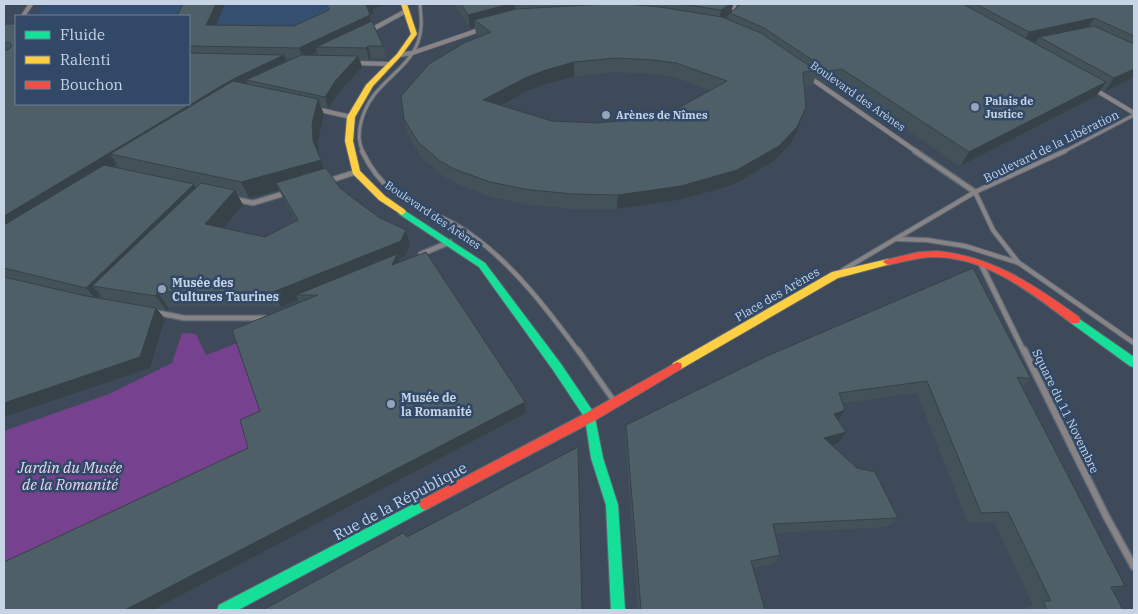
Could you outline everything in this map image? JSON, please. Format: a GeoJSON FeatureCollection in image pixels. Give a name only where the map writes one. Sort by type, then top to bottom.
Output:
{"type":"FeatureCollection","features":[{"type":"Feature","properties":{"kind":"street"},"geometry":{"type":"LineString","coordinates":[[23,15],[31,4]]}},
{"type":"Feature","properties":{"kind":"street"},"geometry":{"type":"LineString","coordinates":[[728,21],[735,15],[734,4]]}},
{"type":"Feature","properties":{"kind":"street"},"geometry":{"type":"LineString","coordinates":[[319,184],[356,172],[349,141],[352,117],[370,85],[399,55],[414,34],[405,7],[364,33]]}},
{"type":"Feature","properties":{"kind":"street"},"geometry":{"type":"LineString","coordinates":[[399,55],[412,53],[487,27]]}},
{"type":"Feature","properties":{"kind":"street"},"geometry":{"type":"LineString","coordinates":[[352,63],[390,64]]}},
{"type":"Feature","properties":{"kind":"street","name":"Boulevard des Arènes"},"geometry":{"type":"LineString","coordinates":[[803,73],[975,192]]}},
{"type":"Feature","properties":{"kind":"street"},"geometry":{"type":"LineString","coordinates":[[1086,85],[1134,114]]}},
{"type":"Feature","properties":{"kind":"street"},"geometry":{"type":"LineString","coordinates":[[314,109],[352,117]]}},
{"type":"Feature","properties":{"kind":"street","name":"Boulevard des Arènes"},"geometry":{"type":"LineString","coordinates":[[356,172],[382,198],[482,265],[557,367],[590,417]]}},
{"type":"Feature","properties":{"kind":"street"},"geometry":{"type":"LineString","coordinates":[[223,197],[252,203],[290,192]]}},
{"type":"Feature","properties":{"kind":"street"},"geometry":{"type":"LineString","coordinates":[[419,255],[450,242]]}},
{"type":"Feature","properties":{"kind":"street"},"geometry":{"type":"LineString","coordinates":[[835,275],[907,257],[930,255],[959,258],[981,264],[991,267],[1028,286],[1134,363]]}},
{"type":"Feature","properties":{"kind":"street","name":"Square du 11 Novembre"},"geometry":{"type":"LineString","coordinates":[[981,264],[1106,516],[1134,567]]}},
{"type":"Feature","properties":{"kind":"street","name":"Place des Arènes"},"geometry":{"type":"LineString","coordinates":[[590,417],[835,275]]}},
{"type":"Feature","properties":{"kind":"street"},"geometry":{"type":"LineString","coordinates":[[145,311],[184,318],[263,319],[272,315]]}},
{"type":"Feature","properties":{"kind":"street"},"geometry":{"type":"LineString","coordinates":[[590,417],[597,458],[612,505],[618,610]]}},
{"type":"Feature","properties":{"kind":"street","name":"Rue de la République"},"geometry":{"type":"LineString","coordinates":[[224,610],[590,417]]}},
{"type":"Feature","properties":{"kind":"lane"},"geometry":{"type":"LineString","coordinates":[[420,4],[423,17],[421,37],[412,53],[367,102],[361,117],[359,142],[372,172],[399,198],[467,232],[502,259],[566,333],[616,403]]}},
{"type":"Feature","properties":{"kind":"lane","name":"Boulevard de la Libération"},"geometry":{"type":"LineString","coordinates":[[975,192],[1078,144],[1134,114]]}},
{"type":"Feature","properties":{"kind":"lane"},"geometry":{"type":"LineString","coordinates":[[975,192],[993,230],[1019,263]]}},
{"type":"Feature","properties":{"kind":"lane","name":"Place des Arènes"},"geometry":{"type":"LineString","coordinates":[[835,275],[975,192]]}},
{"type":"Feature","properties":{"kind":"lane"},"geometry":{"type":"LineString","coordinates":[[896,239],[955,244],[998,255],[1019,263],[1134,343]]}},
{"type":"Feature","properties":{"kind":"shaded area"},"geometry":{"type":"Polygon","coordinates":[[[44,4],[363,4],[368,15],[190,52],[190,15],[37,15],[44,4]]]}},
{"type":"Feature","properties":{"kind":"green space","name":"Jardin du Musée de la Romanité"},"geometry":{"type":"Polygon","coordinates":[[[182,333],[196,334],[206,355],[240,342],[269,423],[257,459],[4,579],[4,431],[109,394],[172,363],[182,333]]]}},
{"type":"Feature","properties":{"kind":"building"},"geometry":{"type":"Polygon","coordinates":[[[183,4],[216,4],[206,25],[294,26],[329,10],[327,4],[366,4],[370,15],[299,48],[190,46],[190,15],[178,15],[183,4]]]}},
{"type":"Feature","properties":{"kind":"building"},"geometry":{"type":"Polygon","coordinates":[[[461,4],[510,4],[468,15],[461,4]]]}},
{"type":"Feature","properties":{"kind":"building","name":"Arènes de Nîmes"},"geometry":{"type":"Polygon","coordinates":[[[625,4],[660,7],[722,17],[761,33],[817,71],[803,72],[806,107],[797,127],[779,146],[737,170],[681,186],[618,195],[530,190],[490,182],[454,169],[440,161],[418,142],[404,119],[401,96],[429,64],[464,43],[491,32],[474,20],[516,9],[625,4]],[[616,58],[574,62],[525,78],[483,100],[552,121],[597,123],[628,120],[675,110],[727,81],[676,63],[616,58]]]}},
{"type":"Feature","properties":{"kind":"building"},"geometry":{"type":"Polygon","coordinates":[[[681,4],[730,4],[721,10],[681,4]]]}},
{"type":"Feature","properties":{"kind":"building"},"geometry":{"type":"Polygon","coordinates":[[[741,4],[963,4],[1106,82],[969,152],[842,69],[829,71],[764,28],[730,13],[741,4]]]}},
{"type":"Feature","properties":{"kind":"building"},"geometry":{"type":"Polygon","coordinates":[[[976,4],[1134,4],[1134,36],[1094,18],[1029,32],[976,4]]]}},
{"type":"Feature","properties":{"kind":"building"},"geometry":{"type":"Polygon","coordinates":[[[372,21],[383,46],[368,46],[366,48],[316,47],[372,21]]]}},
{"type":"Feature","properties":{"kind":"building"},"geometry":{"type":"Polygon","coordinates":[[[6,24],[15,24],[15,105],[190,105],[4,216],[4,50],[8,50],[12,46],[9,42],[4,43],[4,27],[6,24]]]}},
{"type":"Feature","properties":{"kind":"building"},"geometry":{"type":"Polygon","coordinates":[[[1094,26],[1134,44],[1134,69],[1114,78],[1039,37],[1094,26]]]}},
{"type":"Feature","properties":{"kind":"building"},"geometry":{"type":"Polygon","coordinates":[[[190,53],[284,55],[233,79],[190,105],[190,53]]]}},
{"type":"Feature","properties":{"kind":"building"},"geometry":{"type":"Polygon","coordinates":[[[301,55],[358,56],[336,80],[325,97],[246,80],[301,55]]]}},
{"type":"Feature","properties":{"kind":"building"},"geometry":{"type":"Polygon","coordinates":[[[233,81],[318,99],[312,124],[313,141],[321,160],[241,182],[110,154],[233,81]]]}},
{"type":"Feature","properties":{"kind":"building"},"geometry":{"type":"Polygon","coordinates":[[[104,165],[194,184],[86,288],[4,268],[4,225],[104,165]]]}},
{"type":"Feature","properties":{"kind":"building"},"geometry":{"type":"Polygon","coordinates":[[[326,168],[340,188],[354,199],[380,218],[406,230],[401,241],[273,292],[157,292],[156,296],[92,286],[201,183],[235,190],[205,224],[265,237],[298,220],[276,183],[326,168]]]}},
{"type":"Feature","properties":{"kind":"building"},"geometry":{"type":"Polygon","coordinates":[[[426,252],[525,402],[125,610],[4,610],[4,562],[248,448],[240,420],[260,411],[232,330],[318,295],[296,295],[397,254],[392,265],[426,252]]]}},
{"type":"Feature","properties":{"kind":"building"},"geometry":{"type":"Polygon","coordinates":[[[973,268],[1031,379],[1017,377],[1125,586],[1111,587],[1123,610],[1047,610],[1043,601],[1051,601],[1008,512],[981,513],[927,381],[839,393],[845,410],[834,414],[846,432],[824,438],[857,468],[875,472],[898,518],[773,524],[780,555],[751,561],[765,610],[641,610],[626,425],[767,356],[973,268]]]}},
{"type":"Feature","properties":{"kind":"building"},"geometry":{"type":"Polygon","coordinates":[[[4,277],[86,296],[156,308],[140,357],[4,403],[4,277]]]}},
{"type":"Feature","properties":{"kind":"building"},"geometry":{"type":"Polygon","coordinates":[[[578,447],[582,610],[263,610],[403,533],[407,537],[578,447]]]}},
{"type":"Feature","properties":{"kind":"traffic: fast"},"geometry":{"type":"LineString","coordinates":[[402,212],[482,265],[557,367],[590,417],[597,458],[612,505],[618,610]]}},
{"type":"Feature","properties":{"kind":"traffic: fast"},"geometry":{"type":"LineString","coordinates":[[1075,320],[1134,363]]}},
{"type":"Feature","properties":{"kind":"traffic: fast"},"geometry":{"type":"LineString","coordinates":[[224,610],[425,504]]}},
{"type":"Feature","properties":{"kind":"traffic: slow"},"geometry":{"type":"LineString","coordinates":[[402,212],[382,198],[356,172],[349,141],[351,117],[370,85],[399,55],[414,34],[404,4]]}},
{"type":"Feature","properties":{"kind":"traffic: slow"},"geometry":{"type":"LineString","coordinates":[[677,366],[835,275],[888,262]]}},
{"type":"Feature","properties":{"kind":"traffic: jam"},"geometry":{"type":"LineString","coordinates":[[888,262],[932,254],[957,256],[976,261],[1011,276],[1075,320]]}},
{"type":"Feature","properties":{"kind":"traffic: jam"},"geometry":{"type":"LineString","coordinates":[[425,504],[590,417],[677,366]]}},
{"type":"Feature","properties":{"kind":"place","name":"Palais de Justice"},"geometry":{"type":"Point","coordinates":[975,107]}},
{"type":"Feature","properties":{"kind":"place","name":"Arènes de Nîmes"},"geometry":{"type":"Point","coordinates":[606,115]}},
{"type":"Feature","properties":{"kind":"place","name":"Musée des Cultures Taurines"},"geometry":{"type":"Point","coordinates":[162,289]}},
{"type":"Feature","properties":{"kind":"place","name":"Musée de la Romanité"},"geometry":{"type":"Point","coordinates":[391,404]}}]}
